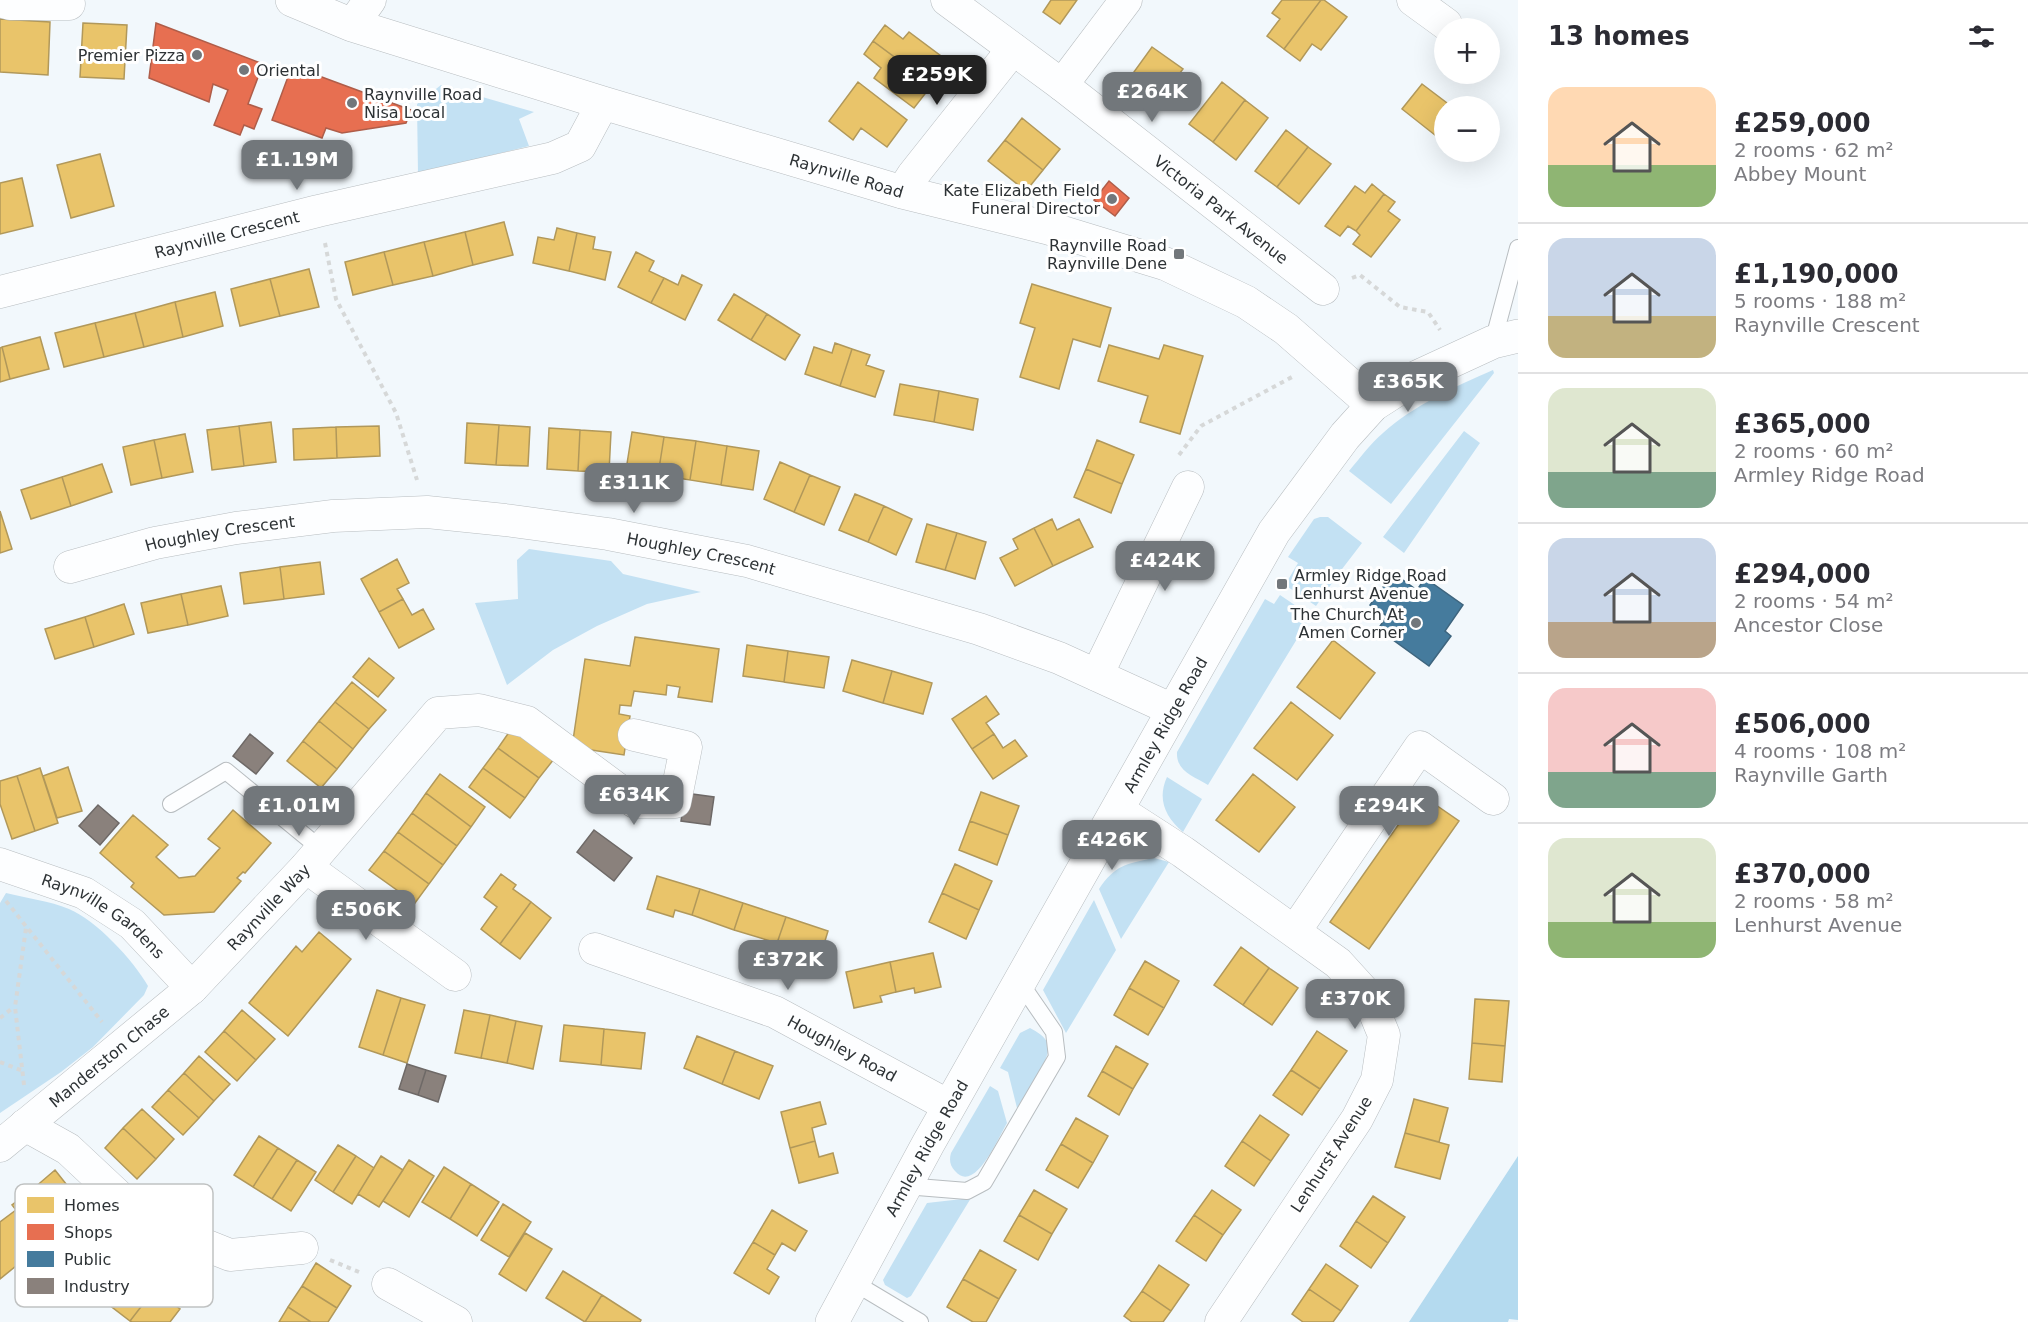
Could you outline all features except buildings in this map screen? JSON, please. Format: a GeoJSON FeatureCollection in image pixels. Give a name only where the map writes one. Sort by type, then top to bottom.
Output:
{"type":"FeatureCollection","features":[{"type":"Feature","properties":{"kind":"street","name":"Raynville Road"},"geometry":{"type":"LineString","coordinates":[[292,0],[361,12],[603,103],[902,192],[1048,228],[1166,264],[1246,302],[1286,329],[1372,405]]}},
{"type":"Feature","properties":{"kind":"street","name":"Victoria Park Avenue"},"geometry":{"type":"LineString","coordinates":[[947,0],[1062,85],[1323,289]]}},
{"type":"Feature","properties":{"kind":"street"},"geometry":{"type":"LineString","coordinates":[[1062,85],[1126,0]]}},
{"type":"Feature","properties":{"kind":"street"},"geometry":{"type":"LineString","coordinates":[[1413,0],[1438,18]]}},
{"type":"Feature","properties":{"kind":"street"},"geometry":{"type":"LineString","coordinates":[[0,1],[10,4],[69,4]]}},
{"type":"Feature","properties":{"kind":"street"},"geometry":{"type":"LineString","coordinates":[[902,192],[913,175],[1013,50]]}},
{"type":"Feature","properties":{"kind":"street","name":"Raynville Crescent"},"geometry":{"type":"LineString","coordinates":[[0,292],[318,211],[553,158],[580,146],[603,103]]}},
{"type":"Feature","properties":{"kind":"street","name":"Armley Ridge Road"},"geometry":{"type":"LineString","coordinates":[[832,1322],[949,1106],[1274,532],[1345,436],[1372,405],[1415,378],[1505,339]]}},
{"type":"Feature","properties":{"kind":"street"},"geometry":{"type":"LineString","coordinates":[[1097,675],[1188,487]]}},
{"type":"Feature","properties":{"kind":"street","name":"Houghley Crescent"},"geometry":{"type":"LineString","coordinates":[[70,567],[154,543],[236,528],[333,516],[427,512],[505,520],[608,534],[747,561],[979,629],[1059,658],[1173,710]]}},
{"type":"Feature","properties":{"kind":"street","name":"Raynville Way"},"geometry":{"type":"LineString","coordinates":[[192,988],[313,858],[438,713],[479,710],[527,722],[635,802],[675,802],[686,747],[634,735]]}},
{"type":"Feature","properties":{"kind":"street"},"geometry":{"type":"LineString","coordinates":[[1295,931],[1420,747],[1493,799]]}},
{"type":"Feature","properties":{"kind":"street","name":"Lenhurst Avenue"},"geometry":{"type":"LineString","coordinates":[[1118,810],[1183,852],[1338,963],[1368,996],[1384,1035],[1377,1080],[1357,1119],[1221,1322]]}},
{"type":"Feature","properties":{"kind":"street"},"geometry":{"type":"LineString","coordinates":[[313,858],[455,975]]}},
{"type":"Feature","properties":{"kind":"street","name":"Raynville Gardens"},"geometry":{"type":"LineString","coordinates":[[0,864],[84,893],[132,924],[192,988]]}},
{"type":"Feature","properties":{"kind":"street","name":"Houghley Road"},"geometry":{"type":"LineString","coordinates":[[595,950],[775,1012],[949,1106]]}},
{"type":"Feature","properties":{"kind":"street","name":"Manderston Chase"},"geometry":{"type":"LineString","coordinates":[[0,1146],[192,988]]}},
{"type":"Feature","properties":{"kind":"street"},"geometry":{"type":"LineString","coordinates":[[25,1125],[68,1149],[105,1184]]}},
{"type":"Feature","properties":{"kind":"street"},"geometry":{"type":"LineString","coordinates":[[213,1248],[230,1255],[302,1248]]}},
{"type":"Feature","properties":{"kind":"street"},"geometry":{"type":"LineString","coordinates":[[388,1284],[409,1311],[456,1322]]}},
{"type":"Feature","properties":{"kind":"lane"},"geometry":{"type":"LineString","coordinates":[[1505,339],[1518,248]]}},
{"type":"Feature","properties":{"kind":"lane"},"geometry":{"type":"LineString","coordinates":[[171,804],[226,771],[313,858]]}},
{"type":"Feature","properties":{"kind":"lane"},"geometry":{"type":"LineString","coordinates":[[905,1186],[967,1191],[984,1182],[1057,1057],[1054,1032],[1019,981]]}},
{"type":"Feature","properties":{"kind":"lane"},"geometry":{"type":"LineString","coordinates":[[853,1282],[920,1322]]}},
{"type":"Feature","properties":{"kind":"path"},"geometry":{"type":"LineString","coordinates":[[318,211],[336,299],[396,413],[427,512]]}},
{"type":"Feature","properties":{"kind":"path"},"geometry":{"type":"LineString","coordinates":[[1323,289],[1360,275],[1400,307],[1428,312],[1458,358]]}},
{"type":"Feature","properties":{"kind":"path"},"geometry":{"type":"LineString","coordinates":[[1188,487],[1163,476],[1201,426],[1322,361]]}},
{"type":"Feature","properties":{"kind":"path"},"geometry":{"type":"LineString","coordinates":[[0,893],[122,1046]]}},
{"type":"Feature","properties":{"kind":"path"},"geometry":{"type":"LineString","coordinates":[[25,1125],[23,1071],[15,1007],[26,928]]}},
{"type":"Feature","properties":{"kind":"path"},"geometry":{"type":"LineString","coordinates":[[0,1018],[15,1007]]}},
{"type":"Feature","properties":{"kind":"path"},"geometry":{"type":"LineString","coordinates":[[0,1062],[23,1071]]}},
{"type":"Feature","properties":{"kind":"path"},"geometry":{"type":"LineString","coordinates":[[302,1248],[388,1284]]}},
{"type":"Feature","properties":{"kind":"shaded area"},"geometry":{"type":"Polygon","coordinates":[[[441,85],[534,112],[519,119],[529,146],[418,174],[417,104],[441,85]]]}},
{"type":"Feature","properties":{"kind":"shaded area"},"geometry":{"type":"Polygon","coordinates":[[[1493,370],[1494,373],[1391,504],[1349,471],[1369,446],[1394,423],[1450,390],[1493,370]]]}},
{"type":"Feature","properties":{"kind":"shaded area"},"geometry":{"type":"Polygon","coordinates":[[[1464,431],[1480,443],[1404,553],[1383,537],[1464,431]]]}},
{"type":"Feature","properties":{"kind":"shaded area"},"geometry":{"type":"Polygon","coordinates":[[[1328,517],[1362,543],[1316,606],[1285,585],[1298,563],[1288,557],[1314,519],[1328,517]]]}},
{"type":"Feature","properties":{"kind":"shaded area"},"geometry":{"type":"Polygon","coordinates":[[[529,549],[611,561],[623,574],[701,592],[647,604],[597,626],[553,650],[507,685],[475,603],[518,599],[517,560],[529,549]]]}},
{"type":"Feature","properties":{"kind":"shaded area"},"geometry":{"type":"Polygon","coordinates":[[[1280,595],[1311,616],[1208,785],[1183,769],[1177,759],[1177,752],[1265,599],[1274,604],[1280,595]]]}},
{"type":"Feature","properties":{"kind":"shaded area"},"geometry":{"type":"Polygon","coordinates":[[[1167,777],[1202,799],[1183,832],[1167,814],[1164,807],[1163,793],[1167,777]]]}},
{"type":"Feature","properties":{"kind":"shaded area"},"geometry":{"type":"Polygon","coordinates":[[[1154,858],[1169,862],[1121,939],[1099,889],[1116,870],[1154,858]]]}},
{"type":"Feature","properties":{"kind":"shaded area"},"geometry":{"type":"Polygon","coordinates":[[[6,893],[54,904],[80,914],[113,942],[148,986],[144,995],[93,1047],[61,1072],[0,1113],[0,903],[6,893]]]}},
{"type":"Feature","properties":{"kind":"shaded area"},"geometry":{"type":"Polygon","coordinates":[[[1094,900],[1116,950],[1066,1033],[1043,990],[1094,900]]]}},
{"type":"Feature","properties":{"kind":"shaded area"},"geometry":{"type":"Polygon","coordinates":[[[1030,1028],[1045,1039],[1048,1050],[1037,1076],[1017,1108],[1008,1072],[1000,1068],[1020,1033],[1030,1028]]]}},
{"type":"Feature","properties":{"kind":"shaded area"},"geometry":{"type":"Polygon","coordinates":[[[990,1086],[998,1091],[1007,1123],[986,1161],[978,1170],[963,1176],[952,1167],[951,1153],[990,1086]]]}},
{"type":"Feature","properties":{"kind":"shaded area"},"geometry":{"type":"Polygon","coordinates":[[[1518,1156],[1518,1320],[1509,1319],[1508,1322],[1409,1322],[1518,1156]]]}},
{"type":"Feature","properties":{"kind":"shaded area"},"geometry":{"type":"Polygon","coordinates":[[[971,1198],[911,1296],[907,1298],[885,1285],[883,1280],[927,1203],[971,1198]]]}},
{"type":"Feature","properties":{"kind":"place","name":"Premier Pizza"},"geometry":{"type":"Point","coordinates":[197,55]}},
{"type":"Feature","properties":{"kind":"place","name":"Oriental"},"geometry":{"type":"Point","coordinates":[244,70]}},
{"type":"Feature","properties":{"kind":"place","name":"Raynville Road Nisa Local"},"geometry":{"type":"Point","coordinates":[352,103]}},
{"type":"Feature","properties":{"kind":"place","name":"Kate Elizabeth Field Funeral Director"},"geometry":{"type":"Point","coordinates":[1112,199]}},
{"type":"Feature","properties":{"kind":"place","name":"Raynville Road Raynville Dene"},"geometry":{"type":"Point","coordinates":[1179,254]}},
{"type":"Feature","properties":{"kind":"place","name":"Armley Ridge Road Lenhurst Avenue"},"geometry":{"type":"Point","coordinates":[1282,584]}},
{"type":"Feature","properties":{"kind":"place","name":"The Church At Amen Corner"},"geometry":{"type":"Point","coordinates":[1416,623]}}]}
